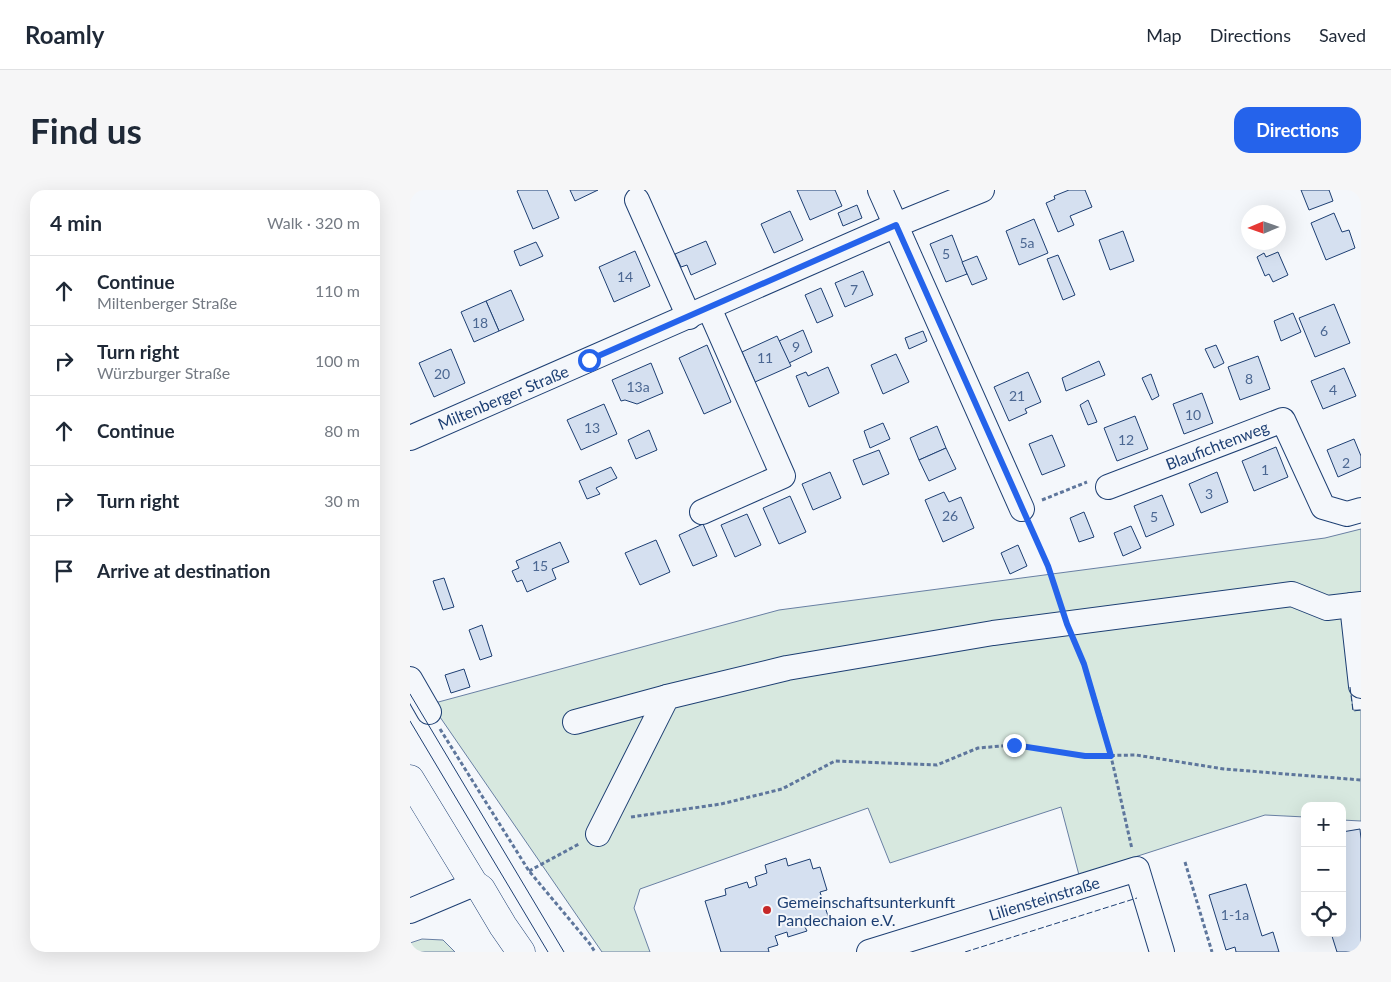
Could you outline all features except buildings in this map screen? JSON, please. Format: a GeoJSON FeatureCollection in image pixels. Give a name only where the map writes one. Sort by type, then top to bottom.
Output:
{"type":"FeatureCollection","features":[{"type":"Feature","properties":{"kind":"main road"},"geometry":{"type":"LineString","coordinates":[[410,779],[474,884],[481,889],[521,952]]}},
{"type":"Feature","properties":{"kind":"main road"},"geometry":{"type":"LineString","coordinates":[[474,884],[473,897],[477,910],[501,952]]}},
{"type":"Feature","properties":{"kind":"street"},"geometry":{"type":"LineString","coordinates":[[880,190],[1022,508]]}},
{"type":"Feature","properties":{"kind":"street","name":"Miltenberger Straße"},"geometry":{"type":"LineString","coordinates":[[410,438],[896,225],[982,190]]}},
{"type":"Feature","properties":{"kind":"street"},"geometry":{"type":"LineString","coordinates":[[637,200],[699,312],[784,476],[702,512]]}},
{"type":"Feature","properties":{"kind":"street","name":"Blaufichtenweg"},"geometry":{"type":"LineString","coordinates":[[1108,487],[1283,420],[1323,507],[1346,514],[1361,510]]}},
{"type":"Feature","properties":{"kind":"street"},"geometry":{"type":"LineString","coordinates":[[575,722],[667,697],[787,668],[993,633],[1292,594],[1327,608],[1357,604],[1361,686]]}},
{"type":"Feature","properties":{"kind":"street"},"geometry":{"type":"LineString","coordinates":[[410,679],[429,712]]}},
{"type":"Feature","properties":{"kind":"street"},"geometry":{"type":"LineString","coordinates":[[598,834],[667,697]]}},
{"type":"Feature","properties":{"kind":"street"},"geometry":{"type":"LineString","coordinates":[[1136,869],[1162,952]]}},
{"type":"Feature","properties":{"kind":"street","name":"Liliensteinstraße"},"geometry":{"type":"LineString","coordinates":[[869,952],[1136,869]]}},
{"type":"Feature","properties":{"kind":"street"},"geometry":{"type":"LineString","coordinates":[[410,911],[474,884]]}},
{"type":"Feature","properties":{"kind":"path"},"geometry":{"type":"LineString","coordinates":[[1108,487],[1086,482],[1022,508],[1048,566],[1067,624],[1084,664],[1111,756],[1136,869]]}},
{"type":"Feature","properties":{"kind":"path"},"geometry":{"type":"LineString","coordinates":[[429,712],[529,871],[595,952]]}},
{"type":"Feature","properties":{"kind":"path"},"geometry":{"type":"LineString","coordinates":[[529,871],[628,818],[721,804],[782,789],[835,761],[937,764],[978,748],[1014,745],[1085,756],[1136,755],[1224,769],[1361,780]]}},
{"type":"Feature","properties":{"kind":"path"},"geometry":{"type":"LineString","coordinates":[[1185,862],[1212,952]]}},
{"type":"Feature","properties":{"kind":"shaded area"},"geometry":{"type":"Polygon","coordinates":[[[1361,529],[1361,594],[1340,597],[1353,710],[1361,710],[1361,821],[1346,820],[1346,802],[1301,802],[1301,817],[1265,815],[1079,875],[1061,807],[890,863],[868,808],[640,889],[634,908],[650,952],[602,952],[431,704],[779,610],[1325,538],[1361,529]]]}},
{"type":"Feature","properties":{"kind":"shaded area"},"geometry":{"type":"Polygon","coordinates":[[[422,939],[443,940],[455,952],[410,952],[410,943],[422,939]]]}},
{"type":"Feature","properties":{"kind":"tram line"},"geometry":{"type":"LineString","coordinates":[[410,694],[564,952]]}},
{"type":"Feature","properties":{"kind":"tram line"},"geometry":{"type":"LineString","coordinates":[[410,721],[548,952]]}},
{"type":"Feature","properties":{"kind":"fence"},"geometry":{"type":"LineString","coordinates":[[1350,687],[1353,711],[1361,710]]}},
{"type":"Feature","properties":{"kind":"fence"},"geometry":{"type":"LineString","coordinates":[[965,952],[1137,898]]}},
{"type":"Feature","properties":{"kind":"place","name":"Gemeinschaftsunterkunft Pandechaion e.V."},"geometry":{"type":"Point","coordinates":[767,910]}},
{"type":"Feature","properties":{"kind":"route"},"geometry":{"type":"LineString","coordinates":[[589,360],[896,225],[1048,566],[1067,624],[1084,664],[1111,756],[1085,756],[1014,745]]}}]}
